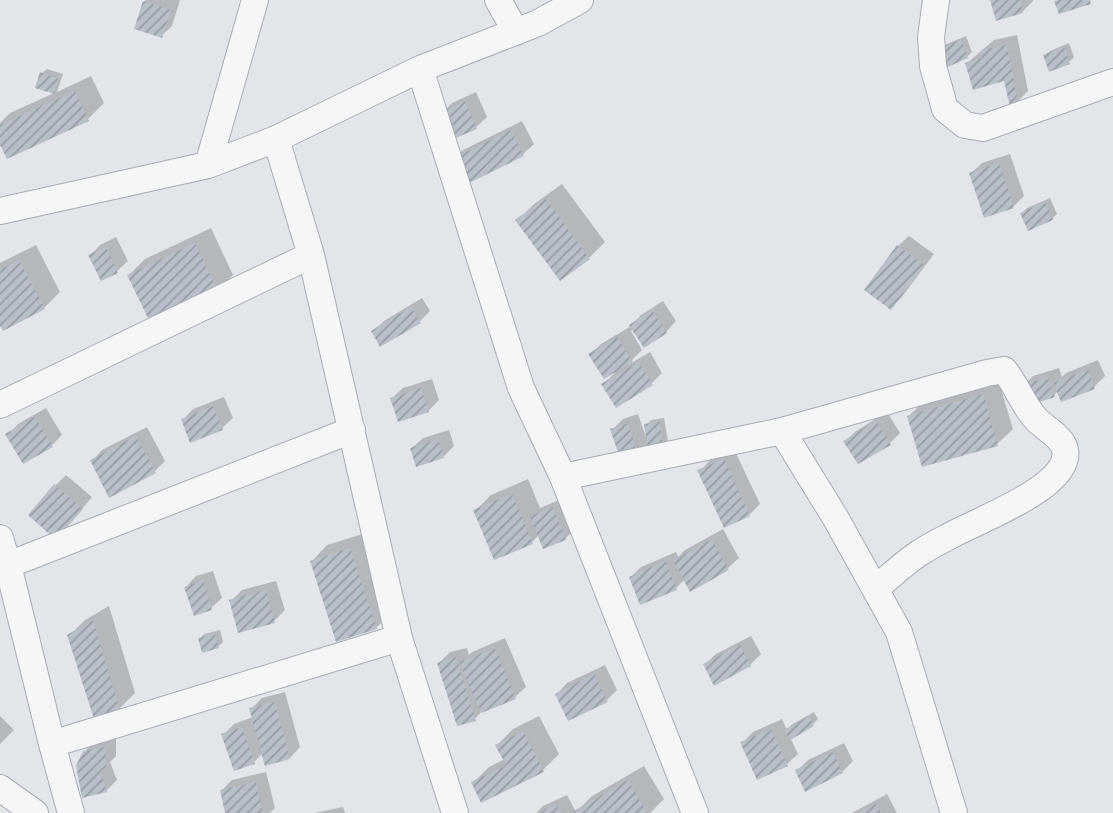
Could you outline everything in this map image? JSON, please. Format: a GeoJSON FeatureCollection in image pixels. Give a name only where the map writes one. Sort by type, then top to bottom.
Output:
{"type":"FeatureCollection","features":[{"type":"Feature","properties":{"kind":"street"},"geometry":{"type":"LineString","coordinates":[[208,165],[255,0]]}},
{"type":"Feature","properties":{"kind":"street"},"geometry":{"type":"LineString","coordinates":[[498,0],[516,32]]}},
{"type":"Feature","properties":{"kind":"street"},"geometry":{"type":"LineString","coordinates":[[0,211],[208,165],[276,139],[420,69],[538,23],[580,0]]}},
{"type":"Feature","properties":{"kind":"street"},"geometry":{"type":"LineString","coordinates":[[936,0],[931,37],[933,66],[945,110],[965,125],[983,128],[1113,82]]}},
{"type":"Feature","properties":{"kind":"street"},"geometry":{"type":"LineString","coordinates":[[420,69],[521,388],[563,477],[695,813]]}},
{"type":"Feature","properties":{"kind":"street"},"geometry":{"type":"LineString","coordinates":[[276,139],[312,255],[398,638],[455,813]]}},
{"type":"Feature","properties":{"kind":"street"},"geometry":{"type":"LineString","coordinates":[[0,405],[312,255]]}},
{"type":"Feature","properties":{"kind":"street"},"geometry":{"type":"LineString","coordinates":[[563,477],[782,431],[1004,370],[1013,380],[1021,399],[1035,418],[1061,442],[1065,450],[1064,465],[1052,480],[1017,503],[950,535],[918,554],[876,588]]}},
{"type":"Feature","properties":{"kind":"street"},"geometry":{"type":"LineString","coordinates":[[8,565],[352,430]]}},
{"type":"Feature","properties":{"kind":"street"},"geometry":{"type":"LineString","coordinates":[[782,431],[835,516],[899,632],[954,813]]}},
{"type":"Feature","properties":{"kind":"street"},"geometry":{"type":"LineString","coordinates":[[0,538],[71,813]]}},
{"type":"Feature","properties":{"kind":"street"},"geometry":{"type":"LineString","coordinates":[[52,744],[398,638]]}},
{"type":"Feature","properties":{"kind":"street"},"geometry":{"type":"LineString","coordinates":[[0,788],[35,813]]}},
{"type":"Feature","properties":{"kind":"building"},"geometry":{"type":"Polygon","coordinates":[[[990,0],[1020,0],[1023,13],[996,21],[990,0]]]}},
{"type":"Feature","properties":{"kind":"building"},"geometry":{"type":"Polygon","coordinates":[[[1090,0],[1091,4],[1059,14],[1054,1],[1090,0]]]}},
{"type":"Feature","properties":{"kind":"building"},"geometry":{"type":"Polygon","coordinates":[[[143,1],[171,10],[162,38],[134,29],[143,1]]]}},
{"type":"Feature","properties":{"kind":"building"},"geometry":{"type":"Polygon","coordinates":[[[961,40],[968,58],[943,69],[936,50],[961,40]]]}},
{"type":"Feature","properties":{"kind":"building"},"geometry":{"type":"Polygon","coordinates":[[[1007,45],[1018,104],[1010,107],[1004,81],[973,90],[965,63],[982,58],[981,50],[1007,45]]]}},
{"type":"Feature","properties":{"kind":"building"},"geometry":{"type":"Polygon","coordinates":[[[1064,47],[1070,64],[1049,72],[1043,55],[1064,47]]]}},
{"type":"Feature","properties":{"kind":"building"},"geometry":{"type":"Polygon","coordinates":[[[40,72],[59,79],[54,94],[35,88],[40,72]]]}},
{"type":"Feature","properties":{"kind":"building"},"geometry":{"type":"Polygon","coordinates":[[[75,91],[89,121],[7,159],[0,145],[0,125],[75,91]]]}},
{"type":"Feature","properties":{"kind":"building"},"geometry":{"type":"Polygon","coordinates":[[[465,101],[477,129],[451,140],[439,113],[465,101]]]}},
{"type":"Feature","properties":{"kind":"building"},"geometry":{"type":"Polygon","coordinates":[[[511,130],[524,156],[463,186],[450,160],[511,130]]]}},
{"type":"Feature","properties":{"kind":"building"},"geometry":{"type":"Polygon","coordinates":[[[999,163],[1014,208],[984,218],[969,173],[999,163]]]}},
{"type":"Feature","properties":{"kind":"building"},"geometry":{"type":"Polygon","coordinates":[[[545,198],[590,259],[560,281],[515,220],[545,198]]]}},
{"type":"Feature","properties":{"kind":"building"},"geometry":{"type":"Polygon","coordinates":[[[1045,202],[1053,220],[1028,231],[1020,213],[1045,202]]]}},
{"type":"Feature","properties":{"kind":"building"},"geometry":{"type":"Polygon","coordinates":[[[195,243],[218,292],[151,324],[127,275],[195,243]]]}},
{"type":"Feature","properties":{"kind":"building"},"geometry":{"type":"Polygon","coordinates":[[[897,245],[924,265],[891,310],[864,290],[897,245]]]}},
{"type":"Feature","properties":{"kind":"building"},"geometry":{"type":"Polygon","coordinates":[[[106,247],[118,273],[101,281],[88,255],[106,247]]]}},
{"type":"Feature","properties":{"kind":"building"},"geometry":{"type":"Polygon","coordinates":[[[19,260],[45,309],[3,331],[0,326],[0,270],[19,260]]]}},
{"type":"Feature","properties":{"kind":"building"},"geometry":{"type":"Polygon","coordinates":[[[411,307],[421,323],[380,347],[371,331],[411,307]]]}},
{"type":"Feature","properties":{"kind":"building"},"geometry":{"type":"Polygon","coordinates":[[[652,310],[667,333],[644,348],[629,325],[652,310]]]}},
{"type":"Feature","properties":{"kind":"building"},"geometry":{"type":"Polygon","coordinates":[[[617,337],[633,362],[604,379],[588,354],[617,337]]]}},
{"type":"Feature","properties":{"kind":"building"},"geometry":{"type":"Polygon","coordinates":[[[639,362],[653,385],[616,408],[601,384],[639,362]]]}},
{"type":"Feature","properties":{"kind":"building"},"geometry":{"type":"Polygon","coordinates":[[[1088,370],[1095,389],[1061,402],[1053,383],[1088,370]]]}},
{"type":"Feature","properties":{"kind":"building"},"geometry":{"type":"Polygon","coordinates":[[[1048,377],[1055,397],[1027,406],[1021,386],[1048,377]]]}},
{"type":"Feature","properties":{"kind":"building"},"geometry":{"type":"Polygon","coordinates":[[[421,388],[429,412],[398,422],[390,398],[421,388]]]}},
{"type":"Feature","properties":{"kind":"building"},"geometry":{"type":"Polygon","coordinates":[[[983,394],[998,446],[922,467],[907,416],[983,394]]]}},
{"type":"Feature","properties":{"kind":"building"},"geometry":{"type":"Polygon","coordinates":[[[213,406],[223,430],[190,443],[181,419],[213,406]]]}},
{"type":"Feature","properties":{"kind":"building"},"geometry":{"type":"Polygon","coordinates":[[[35,417],[53,447],[23,464],[5,434],[35,417]]]}},
{"type":"Feature","properties":{"kind":"building"},"geometry":{"type":"Polygon","coordinates":[[[876,421],[891,445],[858,464],[843,441],[876,421]]]}},
{"type":"Feature","properties":{"kind":"building"},"geometry":{"type":"Polygon","coordinates":[[[660,422],[663,448],[648,450],[644,424],[660,422]]]}},
{"type":"Feature","properties":{"kind":"building"},"geometry":{"type":"Polygon","coordinates":[[[628,423],[638,455],[621,461],[610,429],[628,423]]]}},
{"type":"Feature","properties":{"kind":"building"},"geometry":{"type":"Polygon","coordinates":[[[136,436],[156,473],[109,498],[90,460],[136,436]]]}},
{"type":"Feature","properties":{"kind":"building"},"geometry":{"type":"Polygon","coordinates":[[[438,439],[444,458],[416,467],[410,448],[438,439]]]}},
{"type":"Feature","properties":{"kind":"building"},"geometry":{"type":"Polygon","coordinates":[[[724,459],[750,516],[724,528],[697,470],[724,459]]]}},
{"type":"Feature","properties":{"kind":"building"},"geometry":{"type":"Polygon","coordinates":[[[54,484],[83,509],[56,540],[28,515],[54,484]]]}},
{"type":"Feature","properties":{"kind":"building"},"geometry":{"type":"Polygon","coordinates":[[[512,494],[533,544],[494,560],[473,510],[512,494]]]}},
{"type":"Feature","properties":{"kind":"building"},"geometry":{"type":"Polygon","coordinates":[[[553,507],[566,540],[543,549],[530,516],[553,507]]]}},
{"type":"Feature","properties":{"kind":"building"},"geometry":{"type":"Polygon","coordinates":[[[712,539],[729,570],[690,592],[673,560],[712,539]]]}},
{"type":"Feature","properties":{"kind":"building"},"geometry":{"type":"Polygon","coordinates":[[[350,548],[377,629],[336,642],[310,561],[350,548]]]}},
{"type":"Feature","properties":{"kind":"building"},"geometry":{"type":"Polygon","coordinates":[[[665,561],[677,590],[640,605],[629,577],[665,561]]]}},
{"type":"Feature","properties":{"kind":"building"},"geometry":{"type":"Polygon","coordinates":[[[203,580],[212,610],[194,616],[184,587],[203,580]]]}},
{"type":"Feature","properties":{"kind":"building"},"geometry":{"type":"Polygon","coordinates":[[[266,590],[275,623],[238,633],[229,600],[266,590]]]}},
{"type":"Feature","properties":{"kind":"building"},"geometry":{"type":"Polygon","coordinates":[[[93,620],[120,711],[94,719],[67,635],[93,620]]]}},
{"type":"Feature","properties":{"kind":"building"},"geometry":{"type":"Polygon","coordinates":[[[215,634],[219,648],[202,653],[198,638],[215,634]]]}},
{"type":"Feature","properties":{"kind":"building"},"geometry":{"type":"Polygon","coordinates":[[[740,645],[751,666],[714,686],[703,664],[740,645]]]}},
{"type":"Feature","properties":{"kind":"building"},"geometry":{"type":"Polygon","coordinates":[[[495,648],[516,699],[481,713],[459,662],[495,648]]]}},
{"type":"Feature","properties":{"kind":"building"},"geometry":{"type":"Polygon","coordinates":[[[456,657],[476,721],[457,726],[437,663],[456,657]]]}},
{"type":"Feature","properties":{"kind":"building"},"geometry":{"type":"Polygon","coordinates":[[[594,674],[608,702],[568,721],[555,694],[594,674]]]}},
{"type":"Feature","properties":{"kind":"building"},"geometry":{"type":"Polygon","coordinates":[[[275,702],[290,759],[265,766],[249,708],[275,702]]]}},
{"type":"Feature","properties":{"kind":"building"},"geometry":{"type":"Polygon","coordinates":[[[809,716],[814,726],[790,740],[784,730],[809,716]]]}},
{"type":"Feature","properties":{"kind":"building"},"geometry":{"type":"Polygon","coordinates":[[[242,727],[255,764],[234,771],[221,734],[242,727]]]}},
{"type":"Feature","properties":{"kind":"building"},"geometry":{"type":"Polygon","coordinates":[[[771,729],[788,766],[757,780],[740,742],[771,729]]]}},
{"type":"Feature","properties":{"kind":"building"},"geometry":{"type":"Polygon","coordinates":[[[523,731],[544,772],[481,803],[471,782],[506,765],[495,745],[523,731]]]}},
{"type":"Feature","properties":{"kind":"building"},"geometry":{"type":"Polygon","coordinates":[[[106,747],[106,768],[100,771],[107,792],[82,798],[76,766],[83,751],[106,747]]]}},
{"type":"Feature","properties":{"kind":"building"},"geometry":{"type":"Polygon","coordinates":[[[833,752],[843,773],[805,792],[795,770],[833,752]]]}},
{"type":"Feature","properties":{"kind":"building"},"geometry":{"type":"Polygon","coordinates":[[[628,780],[647,813],[575,813],[574,811],[628,780]]]}},
{"type":"Feature","properties":{"kind":"building"},"geometry":{"type":"Polygon","coordinates":[[[256,782],[263,813],[225,813],[220,790],[256,782]]]}},
{"type":"Feature","properties":{"kind":"building"},"geometry":{"type":"Polygon","coordinates":[[[556,804],[561,813],[538,813],[556,804]]]}},
{"type":"Feature","properties":{"kind":"building"},"geometry":{"type":"Polygon","coordinates":[[[876,804],[881,813],[858,813],[876,804]]]}}]}
